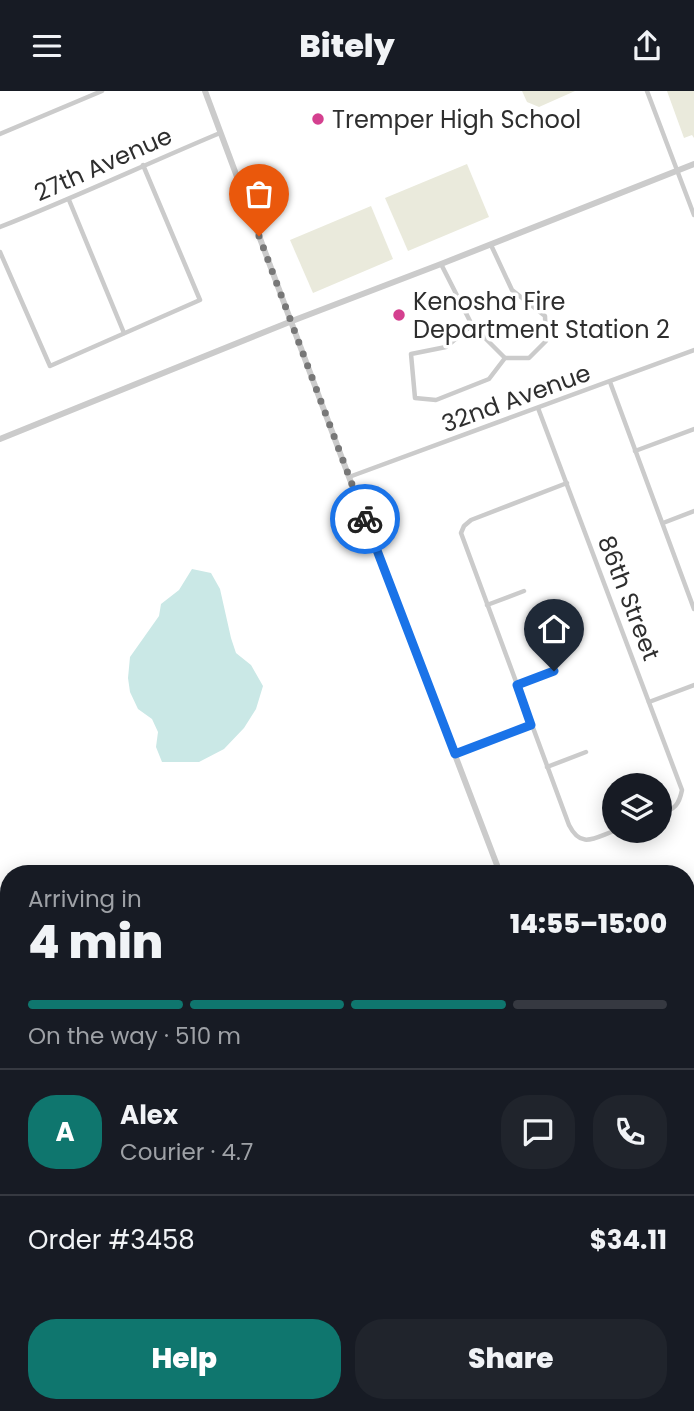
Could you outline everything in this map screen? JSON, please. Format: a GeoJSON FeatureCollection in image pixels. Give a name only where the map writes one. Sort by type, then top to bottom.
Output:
{"type":"FeatureCollection","features":[{"type":"Feature","properties":{"kind":"street"},"geometry":{"type":"LineString","coordinates":[[0,134],[102,91]]}},
{"type":"Feature","properties":{"kind":"street"},"geometry":{"type":"LineString","coordinates":[[205,91],[497,865]]}},
{"type":"Feature","properties":{"kind":"street"},"geometry":{"type":"LineString","coordinates":[[648,91],[694,215]]}},
{"type":"Feature","properties":{"kind":"street","name":"27th Avenue"},"geometry":{"type":"LineString","coordinates":[[0,227],[69,200],[220,133]]}},
{"type":"Feature","properties":{"kind":"street"},"geometry":{"type":"LineString","coordinates":[[0,439],[292,321],[694,164]]}},
{"type":"Feature","properties":{"kind":"street"},"geometry":{"type":"LineString","coordinates":[[0,252],[50,366],[200,300],[143,165]]}},
{"type":"Feature","properties":{"kind":"street"},"geometry":{"type":"LineString","coordinates":[[69,200],[124,333]]}},
{"type":"Feature","properties":{"kind":"street"},"geometry":{"type":"LineString","coordinates":[[441,264],[472,325],[505,358],[529,358],[546,341],[545,316],[512,290],[490,244]]}},
{"type":"Feature","properties":{"kind":"street"},"geometry":{"type":"LineString","coordinates":[[472,325],[446,347],[411,354],[415,398],[436,400],[489,379],[505,358]]}},
{"type":"Feature","properties":{"kind":"street","name":"32nd Avenue"},"geometry":{"type":"LineString","coordinates":[[349,477],[694,350]]}},
{"type":"Feature","properties":{"kind":"street"},"geometry":{"type":"LineString","coordinates":[[610,382],[694,609]]}},
{"type":"Feature","properties":{"kind":"street","name":"86th Street"},"geometry":{"type":"LineString","coordinates":[[538,408],[682,790],[680,801],[672,809]]}},
{"type":"Feature","properties":{"kind":"street"},"geometry":{"type":"LineString","coordinates":[[635,451],[694,429]]}},
{"type":"Feature","properties":{"kind":"street"},"geometry":{"type":"LineString","coordinates":[[566,483],[471,520],[461,533],[569,825],[573,833],[585,840],[602,835]]}},
{"type":"Feature","properties":{"kind":"street"},"geometry":{"type":"LineString","coordinates":[[663,523],[694,511]]}},
{"type":"Feature","properties":{"kind":"street"},"geometry":{"type":"LineString","coordinates":[[487,605],[524,591]]}},
{"type":"Feature","properties":{"kind":"street"},"geometry":{"type":"LineString","coordinates":[[517,685],[554,671]]}},
{"type":"Feature","properties":{"kind":"street"},"geometry":{"type":"LineString","coordinates":[[649,702],[694,685]]}},
{"type":"Feature","properties":{"kind":"street"},"geometry":{"type":"LineString","coordinates":[[455,754],[531,725]]}},
{"type":"Feature","properties":{"kind":"street"},"geometry":{"type":"LineString","coordinates":[[547,767],[586,752]]}},
{"type":"Feature","properties":{"kind":"shaded area"},"geometry":{"type":"Polygon","coordinates":[[[522,91],[575,91],[539,107],[527,102],[522,91]]]}},
{"type":"Feature","properties":{"kind":"shaded area"},"geometry":{"type":"Polygon","coordinates":[[[667,91],[694,91],[694,138],[692,135],[684,138],[667,91]]]}},
{"type":"Feature","properties":{"kind":"shaded area"},"geometry":{"type":"Polygon","coordinates":[[[467,164],[489,217],[408,251],[385,198],[467,164]]]}},
{"type":"Feature","properties":{"kind":"shaded area"},"geometry":{"type":"Polygon","coordinates":[[[371,206],[393,259],[313,293],[290,240],[371,206]]]}},
{"type":"Feature","properties":{"kind":"water"},"geometry":{"type":"Polygon","coordinates":[[[192,569],[211,573],[220,589],[236,653],[251,665],[263,686],[256,709],[244,728],[224,749],[199,762],[162,762],[156,747],[158,732],[152,719],[138,709],[130,692],[130,657],[159,616],[161,604],[179,590],[192,569]]]}},
{"type":"Feature","properties":{"kind":"way so far"},"geometry":{"type":"LineString","coordinates":[[259,236],[365,519]]}},
{"type":"Feature","properties":{"kind":"place","name":"Tremper High School"},"geometry":{"type":"Point","coordinates":[318,119]}},
{"type":"Feature","properties":{"kind":"place","name":"Kenosha Fire Department Station 2"},"geometry":{"type":"Point","coordinates":[399,315]}},
{"type":"Feature","properties":{"kind":"route"},"geometry":{"type":"LineString","coordinates":[[365,519],[455,754],[531,725],[517,685],[554,671]]}}]}
